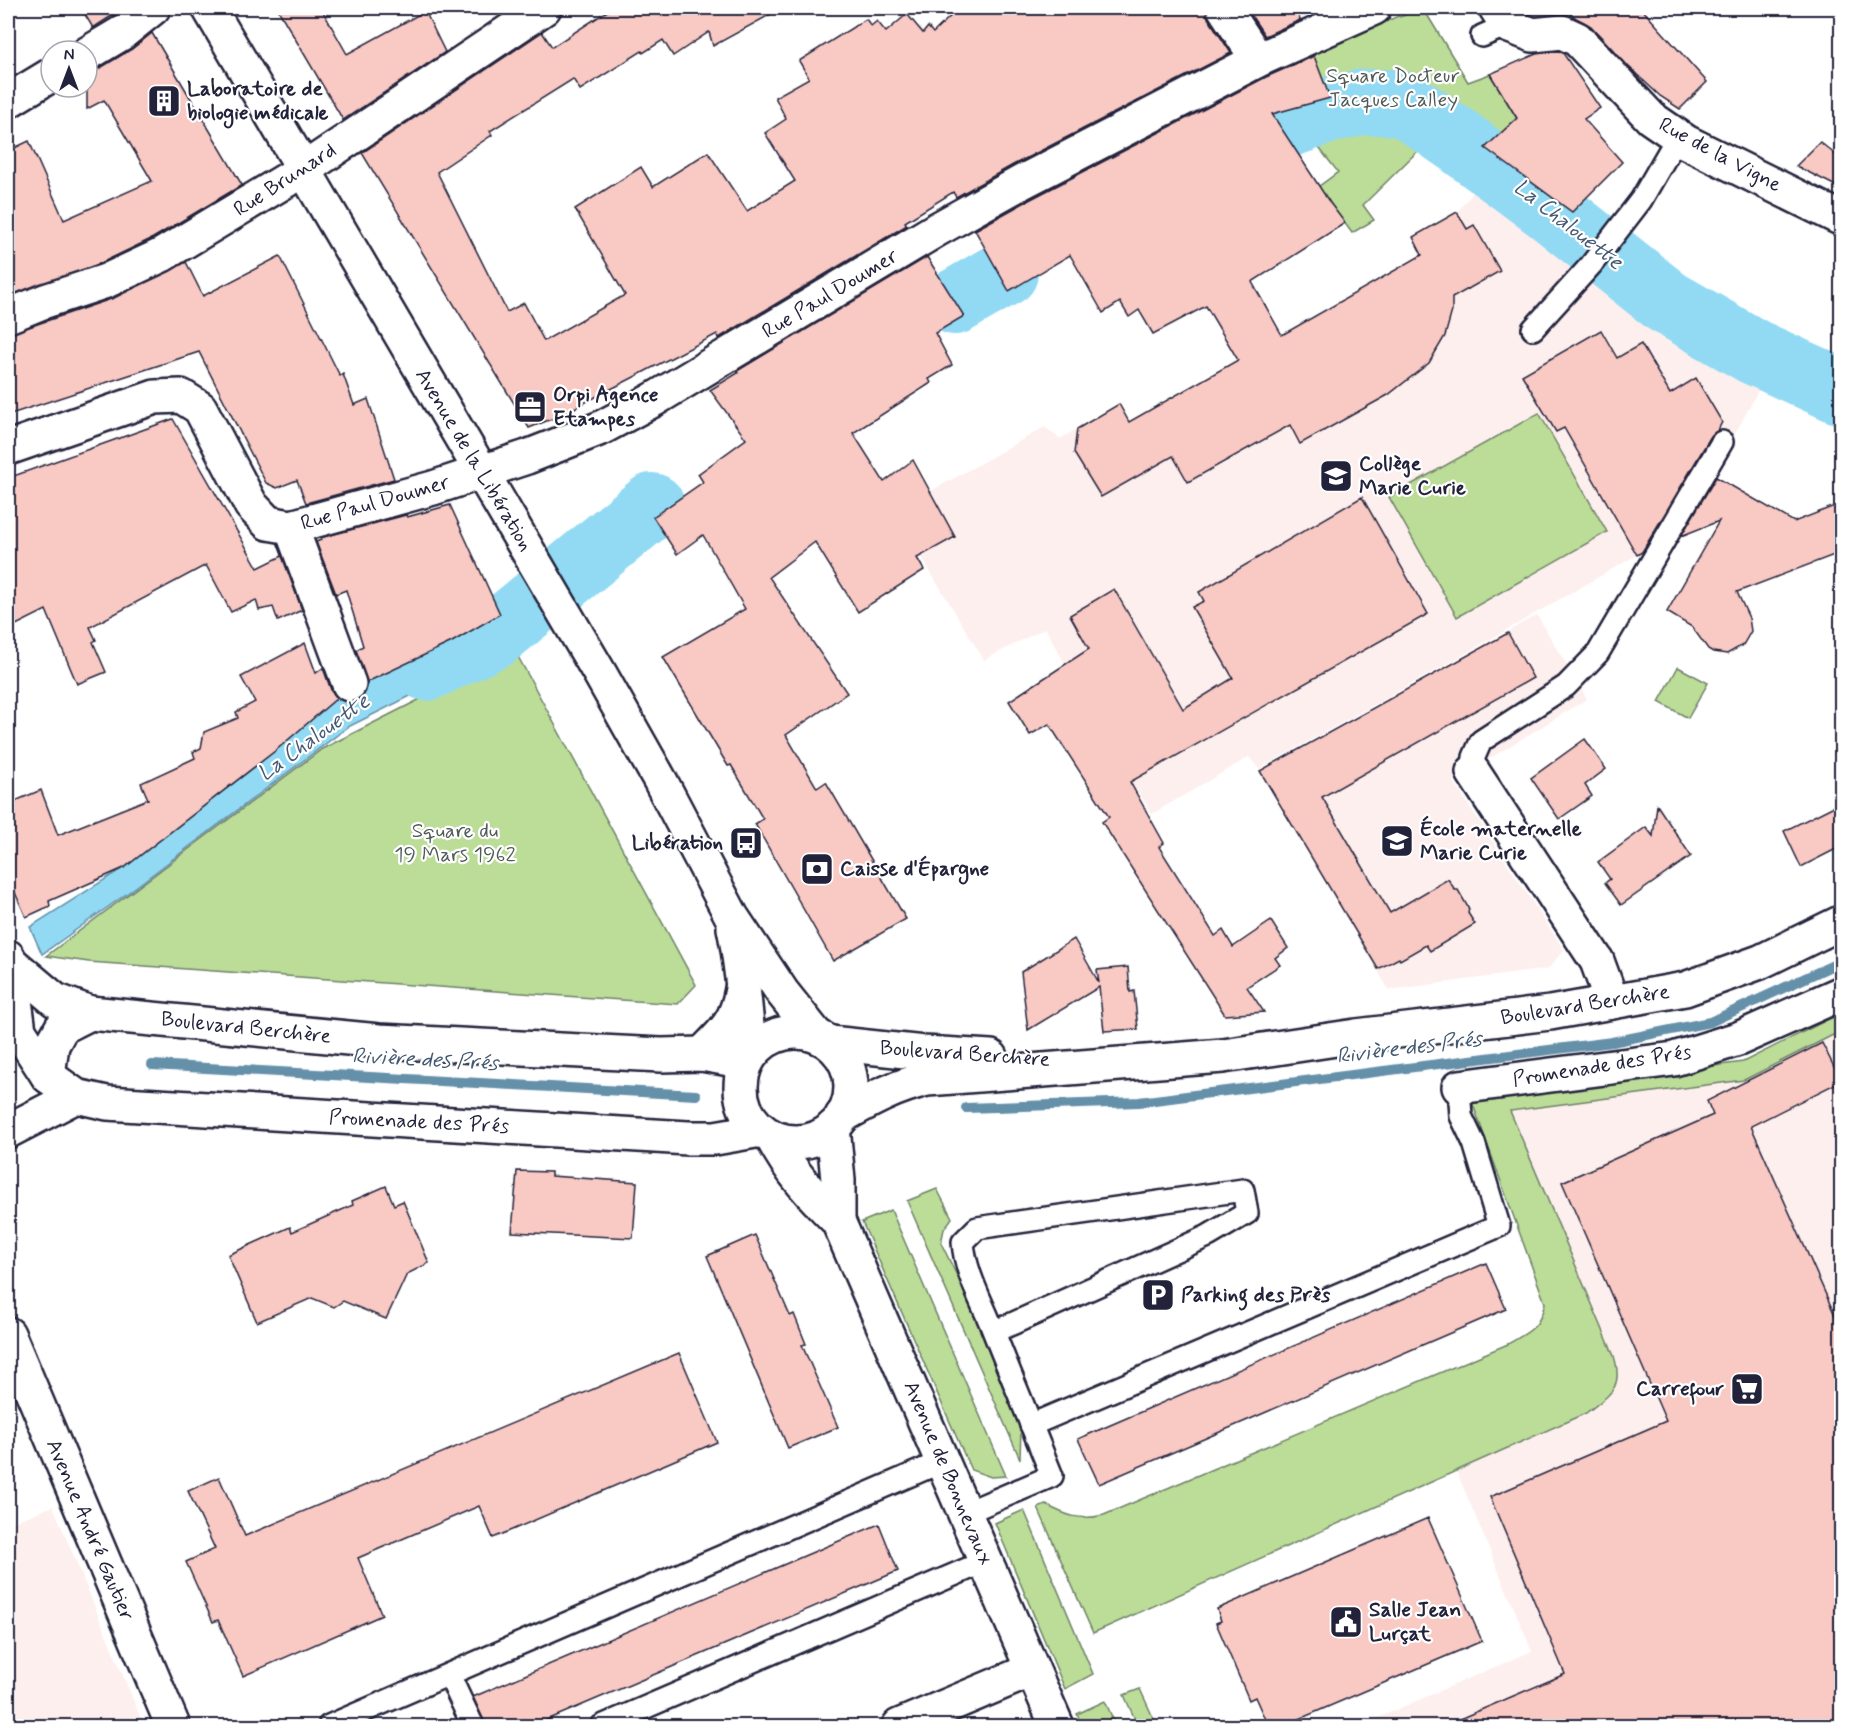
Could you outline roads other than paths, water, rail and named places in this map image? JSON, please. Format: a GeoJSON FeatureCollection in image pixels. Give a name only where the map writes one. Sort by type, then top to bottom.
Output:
{"type":"FeatureCollection","features":[{"type":"Feature","properties":{"kind":"street"},"geometry":{"type":"LineString","coordinates":[[99,47],[122,33],[153,8]]}},
{"type":"Feature","properties":{"kind":"street","name":"Avenue de la Libération"},"geometry":{"type":"LineString","coordinates":[[208,8],[571,623],[660,780],[732,917],[782,992],[824,1039]]}},
{"type":"Feature","properties":{"kind":"street","name":"Rue Brunard"},"geometry":{"type":"LineString","coordinates":[[8,316],[106,281],[162,255],[303,170],[544,8]]}},
{"type":"Feature","properties":{"kind":"street"},"geometry":{"type":"LineString","coordinates":[[1224,8],[1258,60]]}},
{"type":"Feature","properties":{"kind":"street","name":"Rue Paul Doumer"},"geometry":{"type":"LineString","coordinates":[[279,525],[433,488],[527,457],[601,429],[936,230],[1032,177],[1258,60],[1374,8]]}},
{"type":"Feature","properties":{"kind":"street","name":"Rue de la Vigne"},"geometry":{"type":"LineString","coordinates":[[1495,23],[1533,35],[1562,32],[1577,39],[1650,118],[1678,136],[1842,219]]}},
{"type":"Feature","properties":{"kind":"street"},"geometry":{"type":"LineString","coordinates":[[8,101],[39,82]]}},
{"type":"Feature","properties":{"kind":"street"},"geometry":{"type":"LineString","coordinates":[[8,448],[155,398],[181,396],[200,408],[251,505],[279,525],[350,684]]}},
{"type":"Feature","properties":{"kind":"street"},"geometry":{"type":"LineString","coordinates":[[1473,772],[1598,961],[1612,1002]]}},
{"type":"Feature","properties":{"kind":"street","name":"Avenue de la Libération"},"geometry":{"type":"LineString","coordinates":[[732,917],[741,960],[748,1058]]}},
{"type":"Feature","properties":{"kind":"street","name":"Boulevard Berchère"},"geometry":{"type":"LineString","coordinates":[[838,1122],[885,1092],[927,1079],[1223,1056],[1356,1036],[1550,1013],[1685,989],[1760,962],[1842,922]]}},
{"type":"Feature","properties":{"kind":"street"},"geometry":{"type":"LineString","coordinates":[[8,1131],[76,1096],[48,1076],[19,1031],[9,960]]}},
{"type":"Feature","properties":{"kind":"street","name":"Boulevard Berchère"},"geometry":{"type":"LineString","coordinates":[[9,960],[55,1000],[90,1013],[379,1041],[661,1055],[702,1054],[748,1058]]}},
{"type":"Feature","properties":{"kind":"street"},"geometry":{"type":"LineString","coordinates":[[702,1054],[731,1024],[739,1006],[742,989]]}},
{"type":"Feature","properties":{"kind":"street","name":"Promenade des Prés"},"geometry":{"type":"LineString","coordinates":[[1459,1087],[1674,1059],[1738,1039],[1842,993]]}},
{"type":"Feature","properties":{"kind":"street"},"geometry":{"type":"LineString","coordinates":[[48,1076],[52,1045],[62,1027],[90,1013]]}},
{"type":"Feature","properties":{"kind":"street"},"geometry":{"type":"LineString","coordinates":[[799,1031],[824,1039],[838,1051],[849,1071],[851,1095],[838,1122],[815,1138],[804,1141],[794,1142],[767,1133],[751,1119],[743,1106],[740,1091],[741,1076],[748,1058],[764,1041],[781,1033],[799,1031]]}},
{"type":"Feature","properties":{"kind":"street","name":"Boulevard Berchère"},"geometry":{"type":"LineString","coordinates":[[824,1039],[924,1053],[1101,1064]]}},
{"type":"Feature","properties":{"kind":"street","name":"Promenade des Prés"},"geometry":{"type":"LineString","coordinates":[[76,1096],[107,1103],[688,1138],[767,1133]]}},
{"type":"Feature","properties":{"kind":"street","name":"Avenue de Bonnevaux"},"geometry":{"type":"LineString","coordinates":[[838,1122],[838,1221]]}},
{"type":"Feature","properties":{"kind":"street","name":"Avenue de Bonnevaux"},"geometry":{"type":"LineString","coordinates":[[767,1133],[786,1163],[838,1221],[1057,1726]]}},
{"type":"Feature","properties":{"kind":"street","name":"Avenue André Gautier"},"geometry":{"type":"LineString","coordinates":[[8,1334],[173,1726]]}},
{"type":"Feature","properties":{"kind":"street"},"geometry":{"type":"LineString","coordinates":[[899,1726],[1032,1670]]}},
{"type":"Feature","properties":{"kind":"lane"},"geometry":{"type":"LineString","coordinates":[[1533,329],[1591,265],[1641,200],[1678,136]]}},
{"type":"Feature","properties":{"kind":"lane"},"geometry":{"type":"LineString","coordinates":[[1473,772],[1474,757],[1481,741],[1566,686],[1598,652],[1722,442]]}},
{"type":"Feature","properties":{"kind":"lane"},"geometry":{"type":"LineString","coordinates":[[1031,1425],[1499,1226],[1474,1143],[1461,1116],[1459,1087]]}},
{"type":"Feature","properties":{"kind":"lane"},"geometry":{"type":"LineString","coordinates":[[965,1513],[1052,1476],[964,1258],[963,1242],[977,1228],[1243,1190],[1247,1213],[1208,1236],[994,1332]]}},
{"type":"Feature","properties":{"kind":"lane"},"geometry":{"type":"LineString","coordinates":[[328,1726],[943,1461]]}},
{"type":"Feature","properties":{"kind":"lane"},"geometry":{"type":"LineString","coordinates":[[602,1726],[986,1561]]}},
{"type":"Feature","properties":{"kind":"lane"},"geometry":{"type":"LineString","coordinates":[[449,1675],[473,1726]]}},
{"type":"Feature","properties":{"kind":"water"},"geometry":{"type":"Polygon","coordinates":[[[499,615],[517,643],[348,727],[129,892],[42,954],[30,927],[120,870],[275,751],[343,693],[452,642],[499,615]]]}},
{"type":"Feature","properties":{"kind":"waterway","name":"La Chalouette"},"geometry":{"type":"LineString","coordinates":[[1288,125],[1333,109],[1363,102],[1390,102],[1408,106],[1550,209],[1667,302],[1754,352],[1842,392]]}},
{"type":"Feature","properties":{"kind":"waterway","name":"La Chalouette"},"geometry":{"type":"LineString","coordinates":[[955,302],[1005,273]]}},
{"type":"Feature","properties":{"kind":"waterway","name":"La Chalouette"},"geometry":{"type":"LineString","coordinates":[[427,668],[495,635],[652,506]]}},
{"type":"Feature","properties":{"kind":"waterway","name":"Rivière des Prés"},"geometry":{"type":"LineString","coordinates":[[966,1108],[1139,1102],[1612,1042],[1710,1022],[1842,961]]}},
{"type":"Feature","properties":{"kind":"waterway","name":"Rivière des Prés"},"geometry":{"type":"LineString","coordinates":[[152,1065],[696,1095]]}},
{"type":"Feature","properties":{"kind":"place","name":"Laboratoire de biologie médicale"},"geometry":{"type":"Point","coordinates":[164,101]}},
{"type":"Feature","properties":{"kind":"place","name":"Orpi Agence Etampes"},"geometry":{"type":"Point","coordinates":[530,407]}},
{"type":"Feature","properties":{"kind":"place","name":"Collège Marie Curie"},"geometry":{"type":"Point","coordinates":[1336,476]}},
{"type":"Feature","properties":{"kind":"place","name":"École maternelle Marie Curie"},"geometry":{"type":"Point","coordinates":[1397,841]}},
{"type":"Feature","properties":{"kind":"place","name":"Libération"},"geometry":{"type":"Point","coordinates":[746,843]}},
{"type":"Feature","properties":{"kind":"place","name":"Caisse d'Épargne"},"geometry":{"type":"Point","coordinates":[817,869]}},
{"type":"Feature","properties":{"kind":"place","name":"Parking des Près"},"geometry":{"type":"Point","coordinates":[1158,1295]}},
{"type":"Feature","properties":{"kind":"place","name":"Carrefour"},"geometry":{"type":"Point","coordinates":[1747,1389]}},
{"type":"Feature","properties":{"kind":"place","name":"Salle Jean Lurçat"},"geometry":{"type":"Point","coordinates":[1346,1622]}},
{"type":"Feature","properties":{"kind":"park label","name":"Square Docteur Jacques Calley"},"geometry":{"type":"Point","coordinates":[1393,88]}},
{"type":"Feature","properties":{"kind":"park label","name":"Square du 19 Mars 1962"},"geometry":{"type":"Point","coordinates":[455,843]}}]}
